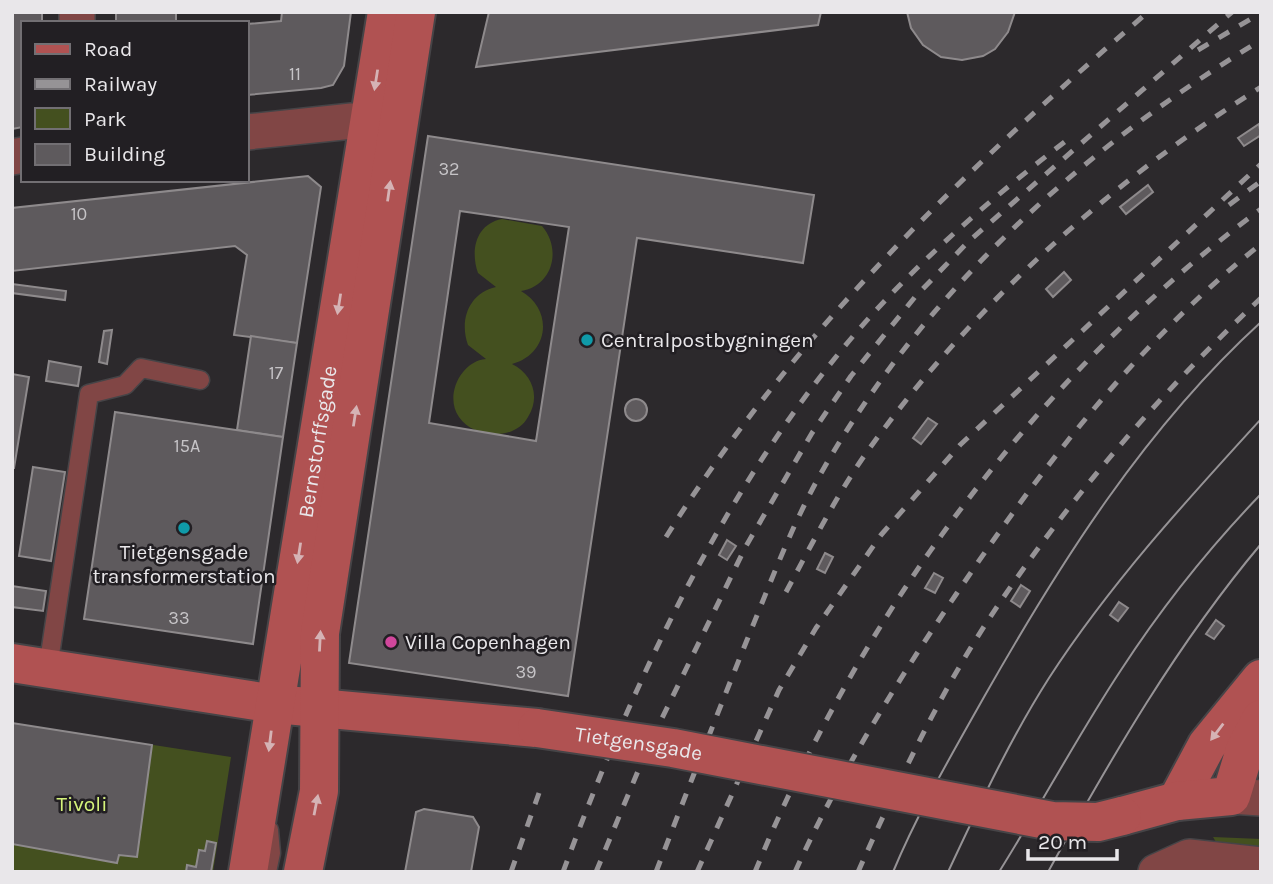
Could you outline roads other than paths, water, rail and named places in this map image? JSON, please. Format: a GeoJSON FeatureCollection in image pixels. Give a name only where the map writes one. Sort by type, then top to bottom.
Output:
{"type":"FeatureCollection","features":[{"type":"Feature","properties":{"kind":"street","name":"Bernstorffsgade"},"geometry":{"type":"LineString","coordinates":[[303,872],[319,791],[317,709],[320,633],[384,123],[387,12]]}},
{"type":"Feature","properties":{"kind":"street","name":"Bernstorffsgade"},"geometry":{"type":"LineString","coordinates":[[248,872],[275,704],[384,123],[416,12]]}},
{"type":"Feature","properties":{"kind":"street"},"geometry":{"type":"LineString","coordinates":[[248,132],[384,123]]}},
{"type":"Feature","properties":{"kind":"street","name":"Tietgensgade"},"geometry":{"type":"LineString","coordinates":[[30,666],[275,704],[537,728],[673,748],[1052,821],[1098,822],[1177,802],[1246,797]]}},
{"type":"Feature","properties":{"kind":"street"},"geometry":{"type":"LineString","coordinates":[[1177,802],[1207,745],[1261,679]]}},
{"type":"Feature","properties":{"kind":"street"},"geometry":{"type":"LineString","coordinates":[[1246,797],[1245,750],[1261,719]]}},
{"type":"Feature","properties":{"kind":"street"},"geometry":{"type":"LineString","coordinates":[[1162,868],[1198,857],[1261,865]]}},
{"type":"Feature","properties":{"kind":"lane"},"geometry":{"type":"LineString","coordinates":[[30,666],[89,394],[125,385],[141,368],[200,380]]}},
{"type":"Feature","properties":{"kind":"lane"},"geometry":{"type":"LineString","coordinates":[[265,777],[271,853],[267,872]]}},
{"type":"Feature","properties":{"kind":"tram line"},"geometry":{"type":"LineString","coordinates":[[893,872],[924,805],[960,740],[1074,547],[1107,499],[1179,406],[1261,322]]}},
{"type":"Feature","properties":{"kind":"tram line"},"geometry":{"type":"LineString","coordinates":[[948,872],[1021,725],[1073,643],[1123,576],[1261,419]]}},
{"type":"Feature","properties":{"kind":"tram line"},"geometry":{"type":"LineString","coordinates":[[999,872],[1105,695],[1137,647],[1187,579],[1261,494]]}},
{"type":"Feature","properties":{"kind":"tram line"},"geometry":{"type":"LineString","coordinates":[[1048,872],[1121,744],[1173,662],[1230,582],[1261,544]]}},
{"type":"Feature","properties":{"kind":"railway"},"geometry":{"type":"LineString","coordinates":[[666,537],[716,462],[770,391],[827,322],[887,256],[1014,131],[1148,12]]}},
{"type":"Feature","properties":{"kind":"railway"},"geometry":{"type":"LineString","coordinates":[[596,872],[648,747],[746,546],[812,433],[851,376],[915,297],[969,241],[1232,12]]}},
{"type":"Feature","properties":{"kind":"railway"},"geometry":{"type":"LineString","coordinates":[[1198,50],[1261,13]]}},
{"type":"Feature","properties":{"kind":"railway"},"geometry":{"type":"LineString","coordinates":[[656,872],[790,535],[820,475],[861,408],[908,345],[958,285],[1012,229],[1070,177],[1131,128],[1195,82],[1261,40]]}},
{"type":"Feature","properties":{"kind":"railway"},"geometry":{"type":"LineString","coordinates":[[786,592],[825,519],[869,449],[953,345],[999,296],[1098,205],[1151,163],[1261,87]]}},
{"type":"Feature","properties":{"kind":"railway"},"geometry":{"type":"LineString","coordinates":[[563,872],[619,732],[684,594],[720,527],[803,400],[873,313],[925,260],[980,210],[1067,140]]}},
{"type":"Feature","properties":{"kind":"railway"},"geometry":{"type":"LineString","coordinates":[[697,872],[779,690],[816,628],[881,535],[960,445],[1261,164]]}},
{"type":"Feature","properties":{"kind":"railway"},"geometry":{"type":"LineString","coordinates":[[1229,205],[1261,181]]}},
{"type":"Feature","properties":{"kind":"railway"},"geometry":{"type":"LineString","coordinates":[[755,872],[798,776],[847,683],[902,592],[963,506],[1030,424],[1102,347],[1179,275],[1261,209]]}},
{"type":"Feature","properties":{"kind":"railway"},"geometry":{"type":"LineString","coordinates":[[795,872],[831,799],[891,695],[957,593],[1024,498],[1134,363],[1216,282],[1261,244]]}},
{"type":"Feature","properties":{"kind":"railway"},"geometry":{"type":"LineString","coordinates":[[858,872],[934,713],[968,652],[1017,578],[1115,452],[1186,373],[1261,298]]}},
{"type":"Feature","properties":{"kind":"railway"},"geometry":{"type":"LineString","coordinates":[[511,872],[539,793]]}},
{"type":"Feature","properties":{"kind":"place","name":"Centralpostbygningen"},"geometry":{"type":"Point","coordinates":[587,340]}},
{"type":"Feature","properties":{"kind":"place","name":"Tietgensgade transformerstation"},"geometry":{"type":"Point","coordinates":[184,528]}},
{"type":"Feature","properties":{"kind":"place","name":"Villa Copenhagen"},"geometry":{"type":"Point","coordinates":[391,642]}},
{"type":"Feature","properties":{"kind":"park label","name":"Tivoli"},"geometry":{"type":"Point","coordinates":[82,804]}}]}
